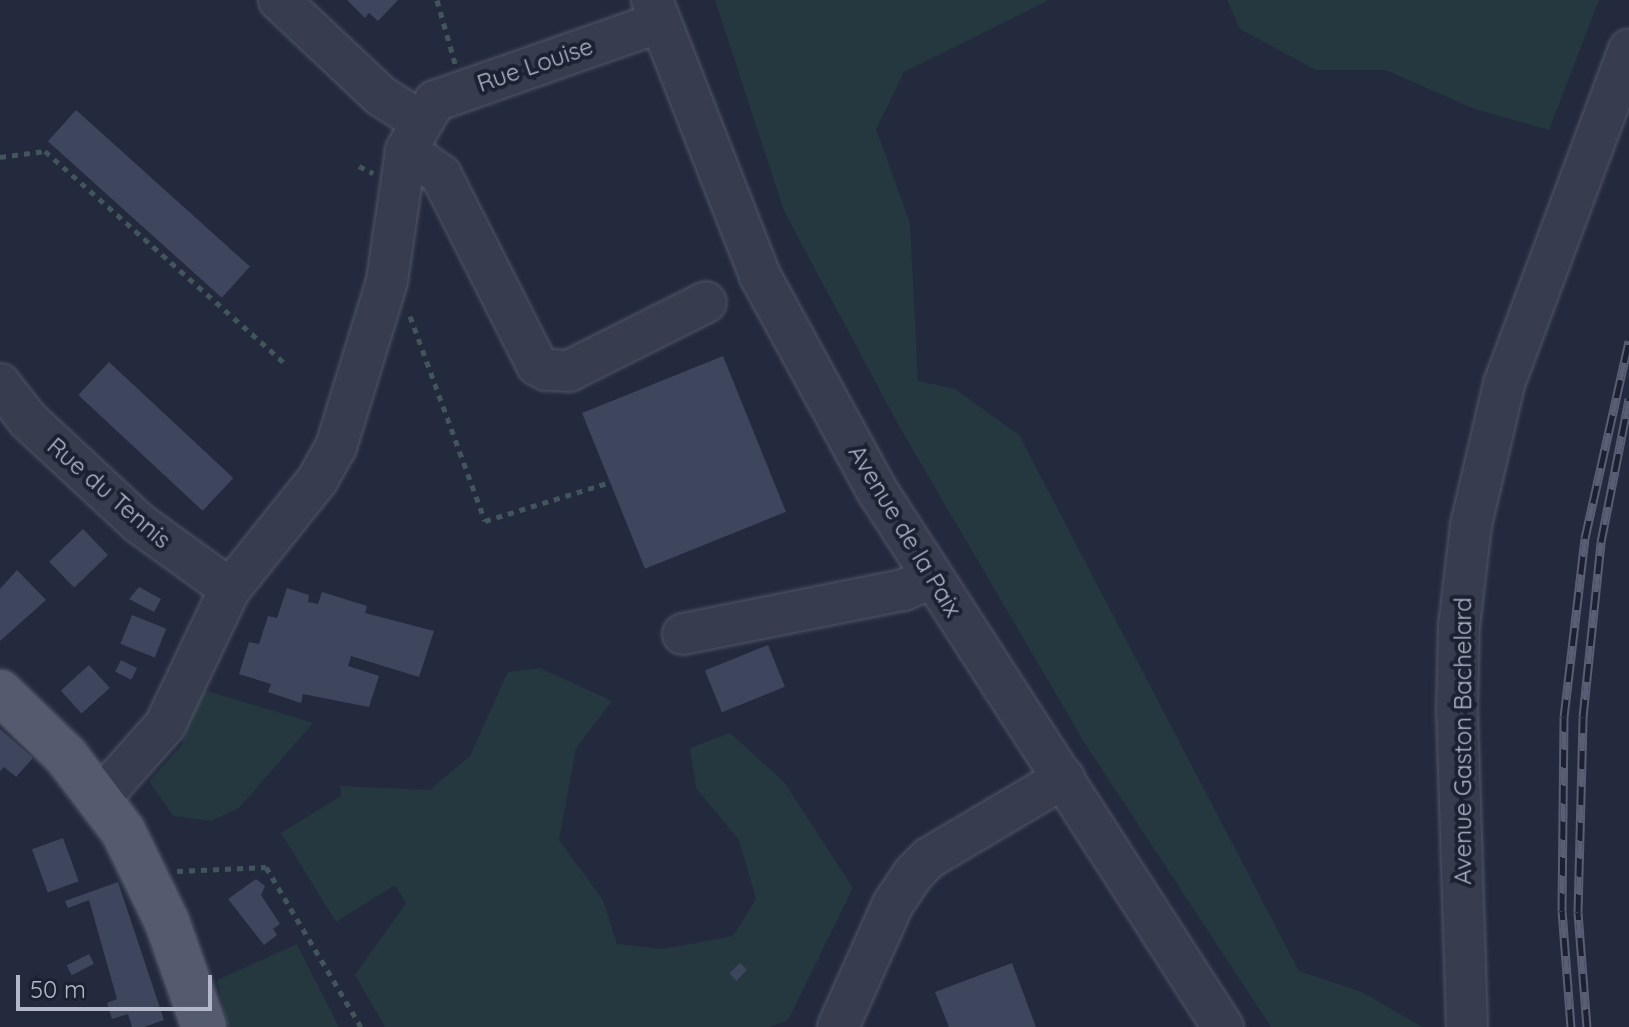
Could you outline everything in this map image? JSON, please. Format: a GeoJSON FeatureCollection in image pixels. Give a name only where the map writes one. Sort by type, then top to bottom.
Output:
{"type":"FeatureCollection","features":[{"type":"Feature","properties":{"kind":"main road"},"geometry":{"type":"LineString","coordinates":[[0,692],[101,797],[145,873],[204,1027]]}},
{"type":"Feature","properties":{"kind":"street"},"geometry":{"type":"LineString","coordinates":[[279,0],[381,96],[441,175],[537,365],[546,370],[569,371],[706,302]]}},
{"type":"Feature","properties":{"kind":"street","name":"Rue Louise"},"geometry":{"type":"LineString","coordinates":[[413,136],[435,101],[656,11]]}},
{"type":"Feature","properties":{"kind":"street","name":"Avenue de la Paix"},"geometry":{"type":"LineString","coordinates":[[656,11],[760,276],[931,578],[1064,778],[1223,1027]]}},
{"type":"Feature","properties":{"kind":"street","name":"Avenue Gaston Bachelard"},"geometry":{"type":"LineString","coordinates":[[1467,1027],[1457,712],[1459,626],[1471,525],[1504,384],[1629,50]]}},
{"type":"Feature","properties":{"kind":"street"},"geometry":{"type":"LineString","coordinates":[[101,797],[165,725],[230,589],[318,479],[336,447],[390,263],[413,136]]}},
{"type":"Feature","properties":{"kind":"street","name":"Rue du Tennis"},"geometry":{"type":"LineString","coordinates":[[0,384],[28,420],[140,524],[230,589]]}},
{"type":"Feature","properties":{"kind":"street"},"geometry":{"type":"LineString","coordinates":[[683,634],[904,590],[931,578]]}},
{"type":"Feature","properties":{"kind":"street"},"geometry":{"type":"LineString","coordinates":[[838,1027],[893,904],[914,873],[929,858],[1064,778]]}},
{"type":"Feature","properties":{"kind":"path"},"geometry":{"type":"LineString","coordinates":[[437,0],[463,91]]}},
{"type":"Feature","properties":{"kind":"path"},"geometry":{"type":"LineString","coordinates":[[0,157],[45,151],[287,365]]}},
{"type":"Feature","properties":{"kind":"path"},"geometry":{"type":"LineString","coordinates":[[390,263],[485,521],[610,482]]}},
{"type":"Feature","properties":{"kind":"path"},"geometry":{"type":"LineString","coordinates":[[145,873],[266,867],[361,1027]]}},
{"type":"Feature","properties":{"kind":"shaded area"},"geometry":{"type":"Polygon","coordinates":[[[715,0],[1049,0],[904,72],[876,129],[910,223],[918,381],[955,389],[1019,435],[1299,971],[1362,992],[1422,1027],[1271,1027],[1084,742],[899,426],[784,211],[715,0]]]}},
{"type":"Feature","properties":{"kind":"shaded area"},"geometry":{"type":"Polygon","coordinates":[[[1227,0],[1599,0],[1549,130],[1472,108],[1386,70],[1316,70],[1240,29],[1227,0]]]}},
{"type":"Feature","properties":{"kind":"shaded area"},"geometry":{"type":"Polygon","coordinates":[[[540,668],[612,701],[576,748],[559,840],[603,900],[617,944],[663,949],[733,936],[756,899],[739,840],[696,788],[690,748],[730,733],[784,782],[853,888],[788,1020],[769,1027],[385,1027],[355,975],[406,903],[395,885],[336,922],[281,833],[341,796],[340,786],[430,790],[470,756],[508,672],[540,668]]]}},
{"type":"Feature","properties":{"kind":"shaded area"},"geometry":{"type":"Polygon","coordinates":[[[201,689],[313,723],[239,808],[211,821],[173,816],[149,781],[181,746],[201,689]]]}},
{"type":"Feature","properties":{"kind":"shaded area"},"geometry":{"type":"Polygon","coordinates":[[[297,944],[339,1027],[228,1027],[217,980],[297,944]]]}},
{"type":"Feature","properties":{"kind":"building"},"geometry":{"type":"Polygon","coordinates":[[[347,0],[398,0],[378,21],[369,13],[365,18],[347,0]]]}},
{"type":"Feature","properties":{"kind":"building"},"geometry":{"type":"Polygon","coordinates":[[[76,110],[250,267],[222,298],[48,141],[76,110]]]}},
{"type":"Feature","properties":{"kind":"building"},"geometry":{"type":"Polygon","coordinates":[[[723,356],[786,512],[645,569],[582,413],[723,356]]]}},
{"type":"Feature","properties":{"kind":"building"},"geometry":{"type":"Polygon","coordinates":[[[109,362],[233,478],[203,511],[78,395],[109,362]]]}},
{"type":"Feature","properties":{"kind":"building"},"geometry":{"type":"Polygon","coordinates":[[[83,529],[108,555],[74,588],[49,562],[83,529]]]}},
{"type":"Feature","properties":{"kind":"building"},"geometry":{"type":"Polygon","coordinates":[[[17,570],[46,600],[0,641],[0,589],[17,570]]]}},
{"type":"Feature","properties":{"kind":"building"},"geometry":{"type":"Polygon","coordinates":[[[139,587],[161,599],[154,612],[129,599],[139,587]]]}},
{"type":"Feature","properties":{"kind":"building"},"geometry":{"type":"Polygon","coordinates":[[[287,588],[309,595],[308,602],[318,604],[322,592],[367,606],[365,613],[434,631],[419,677],[351,656],[348,666],[379,676],[369,707],[303,694],[301,703],[268,692],[271,684],[239,674],[249,642],[259,644],[268,616],[277,618],[287,588]]]}},
{"type":"Feature","properties":{"kind":"building"},"geometry":{"type":"Polygon","coordinates":[[[132,615],[166,629],[155,658],[120,644],[132,615]]]}},
{"type":"Feature","properties":{"kind":"building"},"geometry":{"type":"Polygon","coordinates":[[[768,645],[785,687],[722,712],[705,670],[768,645]]]}},
{"type":"Feature","properties":{"kind":"building"},"geometry":{"type":"Polygon","coordinates":[[[121,660],[137,668],[131,680],[115,672],[121,660]]]}},
{"type":"Feature","properties":{"kind":"building"},"geometry":{"type":"Polygon","coordinates":[[[89,665],[110,688],[82,713],[61,690],[89,665]]]}},
{"type":"Feature","properties":{"kind":"building"},"geometry":{"type":"Polygon","coordinates":[[[0,729],[33,758],[16,777],[4,767],[0,771],[0,729]]]}},
{"type":"Feature","properties":{"kind":"building"},"geometry":{"type":"Polygon","coordinates":[[[63,838],[79,881],[48,893],[32,849],[63,838]]]}},
{"type":"Feature","properties":{"kind":"building"},"geometry":{"type":"Polygon","coordinates":[[[256,879],[265,886],[261,895],[280,924],[273,929],[277,935],[264,945],[228,899],[256,879]]]}},
{"type":"Feature","properties":{"kind":"building"},"geometry":{"type":"Polygon","coordinates":[[[118,882],[164,1020],[144,1027],[132,1027],[128,1014],[112,1019],[107,1003],[117,999],[89,900],[68,908],[65,901],[118,882]]]}},
{"type":"Feature","properties":{"kind":"building"},"geometry":{"type":"Polygon","coordinates":[[[89,954],[94,964],[72,975],[67,965],[89,954]]]}},
{"type":"Feature","properties":{"kind":"building"},"geometry":{"type":"Polygon","coordinates":[[[740,963],[747,970],[736,981],[729,974],[740,963]]]}},
{"type":"Feature","properties":{"kind":"building"},"geometry":{"type":"Polygon","coordinates":[[[1012,963],[1036,1027],[949,1027],[935,992],[1012,963]]]}},
{"type":"Feature","properties":{"kind":"railway"},"geometry":{"type":"LineString","coordinates":[[1571,1027],[1562,911],[1564,717],[1585,538],[1629,341]]}},
{"type":"Feature","properties":{"kind":"railway"},"geometry":{"type":"LineString","coordinates":[[1587,1027],[1578,912],[1583,717],[1601,542],[1629,399]]}}]}
